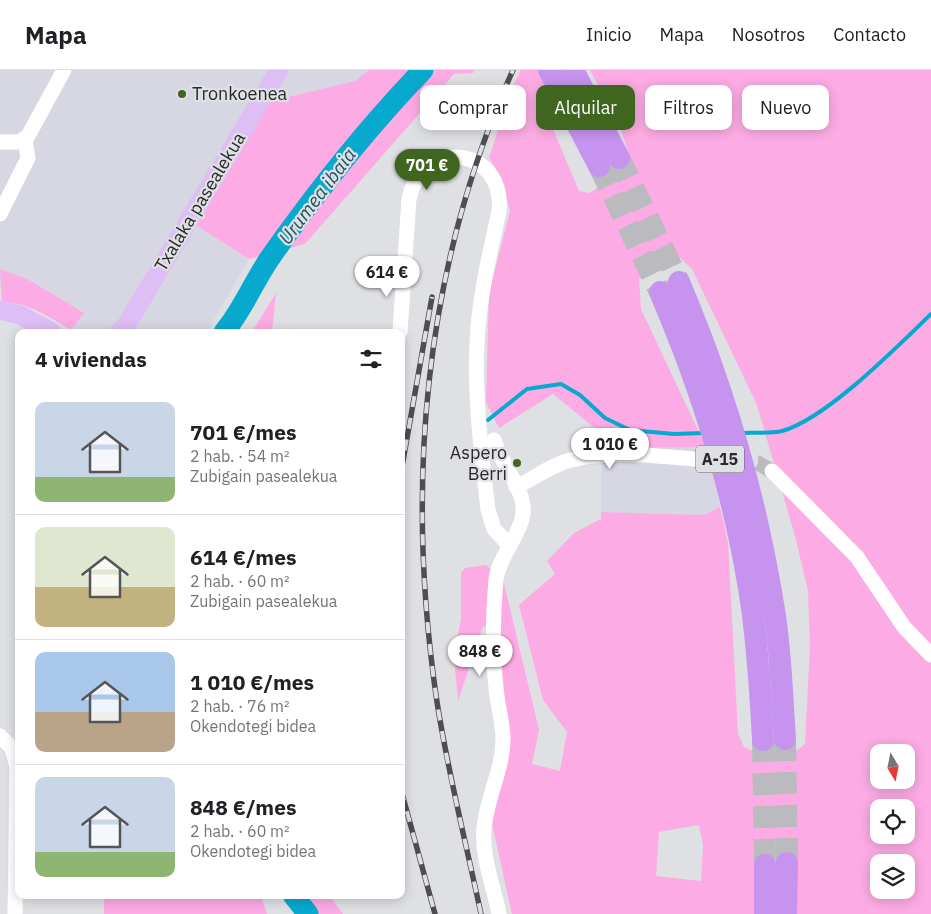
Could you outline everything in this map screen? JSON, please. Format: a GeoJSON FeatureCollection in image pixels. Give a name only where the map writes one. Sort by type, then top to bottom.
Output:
{"type":"FeatureCollection","features":[{"type":"Feature","properties":{"kind":"highway"},"geometry":{"type":"LineString","coordinates":[[549,70],[572,114],[609,162],[592,105],[573,70]]}},
{"type":"Feature","properties":{"kind":"highway","name":"A-15"},"geometry":{"type":"LineString","coordinates":[[660,292],[689,364],[720,462],[753,554],[774,612],[767,740],[747,585],[753,554],[748,483],[727,408],[679,282]]}},
{"type":"Feature","properties":{"kind":"highway"},"geometry":{"type":"LineString","coordinates":[[756,914],[769,864]]}},
{"type":"Feature","properties":{"kind":"highway"},"geometry":{"type":"LineString","coordinates":[[765,914],[769,864]]}},
{"type":"Feature","properties":{"kind":"highway"},"geometry":{"type":"LineString","coordinates":[[769,864],[786,914]]}},
{"type":"Feature","properties":{"kind":"main road","name":"Txalaka pasealekua"},"geometry":{"type":"LineString","coordinates":[[122,329],[128,324],[279,70]]}},
{"type":"Feature","properties":{"kind":"main road"},"geometry":{"type":"LineString","coordinates":[[0,310],[20,315],[47,329]]}},
{"type":"Feature","properties":{"kind":"main road"},"geometry":{"type":"LineString","coordinates":[[0,322],[32,321]]}},
{"type":"Feature","properties":{"kind":"street"},"geometry":{"type":"LineString","coordinates":[[0,214],[28,158],[25,140],[64,70]]}},
{"type":"Feature","properties":{"kind":"street"},"geometry":{"type":"LineString","coordinates":[[0,142],[25,140]]}},
{"type":"Feature","properties":{"kind":"street"},"geometry":{"type":"LineString","coordinates":[[400,329],[410,194],[416,179],[432,163],[447,158],[473,160],[480,163],[491,175],[497,190],[500,212],[485,274],[478,324],[477,379],[488,510],[494,529],[509,545]]}},
{"type":"Feature","properties":{"kind":"street"},"geometry":{"type":"LineString","coordinates":[[494,440],[499,456],[516,487],[523,513],[497,574],[494,616],[495,686],[503,734],[498,774],[485,818],[483,838],[499,914]]}},
{"type":"Feature","properties":{"kind":"street"},"geometry":{"type":"LineString","coordinates":[[516,487],[557,465],[595,456],[624,454],[706,460]]}},
{"type":"Feature","properties":{"kind":"street"},"geometry":{"type":"LineString","coordinates":[[772,471],[857,557],[904,627],[931,655]]}},
{"type":"Feature","properties":{"kind":"street"},"geometry":{"type":"LineString","coordinates":[[9,737],[15,758]]}},
{"type":"Feature","properties":{"kind":"street"},"geometry":{"type":"LineString","coordinates":[[15,899],[15,914]]}},
{"type":"Feature","properties":{"kind":"shaded area"},"geometry":{"type":"Polygon","coordinates":[[[0,70],[369,70],[355,81],[267,102],[197,226],[249,259],[209,329],[77,329],[0,286],[0,70]]]}},
{"type":"Feature","properties":{"kind":"shaded area"},"geometry":{"type":"Polygon","coordinates":[[[369,70],[474,70],[473,73],[454,74],[444,85],[420,85],[420,113],[305,244],[249,259],[197,226],[267,102],[355,81],[369,70]]]}},
{"type":"Feature","properties":{"kind":"shaded area"},"geometry":{"type":"Polygon","coordinates":[[[521,70],[568,70],[563,85],[536,85],[536,130],[553,130],[579,191],[589,193],[633,167],[621,130],[635,130],[635,85],[598,85],[590,70],[931,70],[931,914],[512,914],[492,824],[502,775],[499,627],[483,626],[458,701],[454,657],[461,619],[461,573],[465,568],[486,565],[503,579],[539,730],[532,764],[560,771],[567,732],[543,700],[519,605],[555,574],[547,561],[574,533],[601,519],[601,512],[704,515],[720,507],[728,542],[738,734],[744,747],[757,753],[795,752],[805,744],[810,646],[808,591],[796,540],[757,405],[692,269],[679,257],[639,279],[641,309],[706,447],[619,448],[553,394],[499,428],[486,402],[489,293],[510,211],[501,177],[489,158],[498,130],[526,130],[526,85],[513,85],[521,70]],[[699,825],[659,832],[656,876],[701,881],[703,845],[699,825]]]}},
{"type":"Feature","properties":{"kind":"shaded area"},"geometry":{"type":"Polygon","coordinates":[[[0,269],[29,280],[84,313],[72,329],[69,329],[29,307],[2,302],[0,269]]]}},
{"type":"Feature","properties":{"kind":"shaded area"},"geometry":{"type":"Polygon","coordinates":[[[276,293],[272,329],[254,329],[276,293]]]}},
{"type":"Feature","properties":{"kind":"shaded area"},"geometry":{"type":"Polygon","coordinates":[[[706,447],[715,470],[720,507],[704,515],[601,512],[601,462],[619,448],[706,447]]]}},
{"type":"Feature","properties":{"kind":"shaded area"},"geometry":{"type":"Polygon","coordinates":[[[104,899],[262,899],[267,914],[104,914],[104,899]]]}},
{"type":"Feature","properties":{"kind":"shaded area"},"geometry":{"type":"Polygon","coordinates":[[[304,899],[332,899],[343,914],[315,914],[304,899]]]}},
{"type":"Feature","properties":{"kind":"waterway","name":"Urumea ibaia"},"geometry":{"type":"LineString","coordinates":[[226,329],[266,265],[307,207],[363,136],[423,70]]}},
{"type":"Feature","properties":{"kind":"waterway"},"geometry":{"type":"LineString","coordinates":[[740,433],[782,431],[800,424],[840,397],[900,345],[931,314]]}},
{"type":"Feature","properties":{"kind":"waterway"},"geometry":{"type":"LineString","coordinates":[[488,420],[527,389],[561,384],[580,395],[605,418],[630,430],[674,434],[705,433]]}},
{"type":"Feature","properties":{"kind":"waterway","name":"Urumea ibaia"},"geometry":{"type":"LineString","coordinates":[[296,899],[308,914]]}},
{"type":"Feature","properties":{"kind":"tunnel"},"geometry":{"type":"LineString","coordinates":[[619,158],[679,282]]}},
{"type":"Feature","properties":{"kind":"tunnel"},"geometry":{"type":"LineString","coordinates":[[599,166],[660,292]]}},
{"type":"Feature","properties":{"kind":"tunnel"},"geometry":{"type":"LineString","coordinates":[[735,462],[758,463],[772,471]]}},
{"type":"Feature","properties":{"kind":"tunnel"},"geometry":{"type":"LineString","coordinates":[[785,739],[787,863]]}},
{"type":"Feature","properties":{"kind":"tunnel"},"geometry":{"type":"LineString","coordinates":[[763,740],[765,865]]}},
{"type":"Feature","properties":{"kind":"railway"},"geometry":{"type":"LineString","coordinates":[[481,914],[452,782],[437,702],[427,621],[423,541],[423,460],[429,380],[441,301],[459,222],[483,145],[513,70]]}},
{"type":"Feature","properties":{"kind":"railway"},"geometry":{"type":"LineString","coordinates":[[405,449],[432,297]]}},
{"type":"Feature","properties":{"kind":"railway"},"geometry":{"type":"LineString","coordinates":[[405,805],[435,914]]}},
{"type":"Feature","properties":{"kind":"place","name":"Tronkoenea"},"geometry":{"type":"Point","coordinates":[182,94]}},
{"type":"Feature","properties":{"kind":"place","name":"Aspero Berri"},"geometry":{"type":"Point","coordinates":[517,463]}}]}
